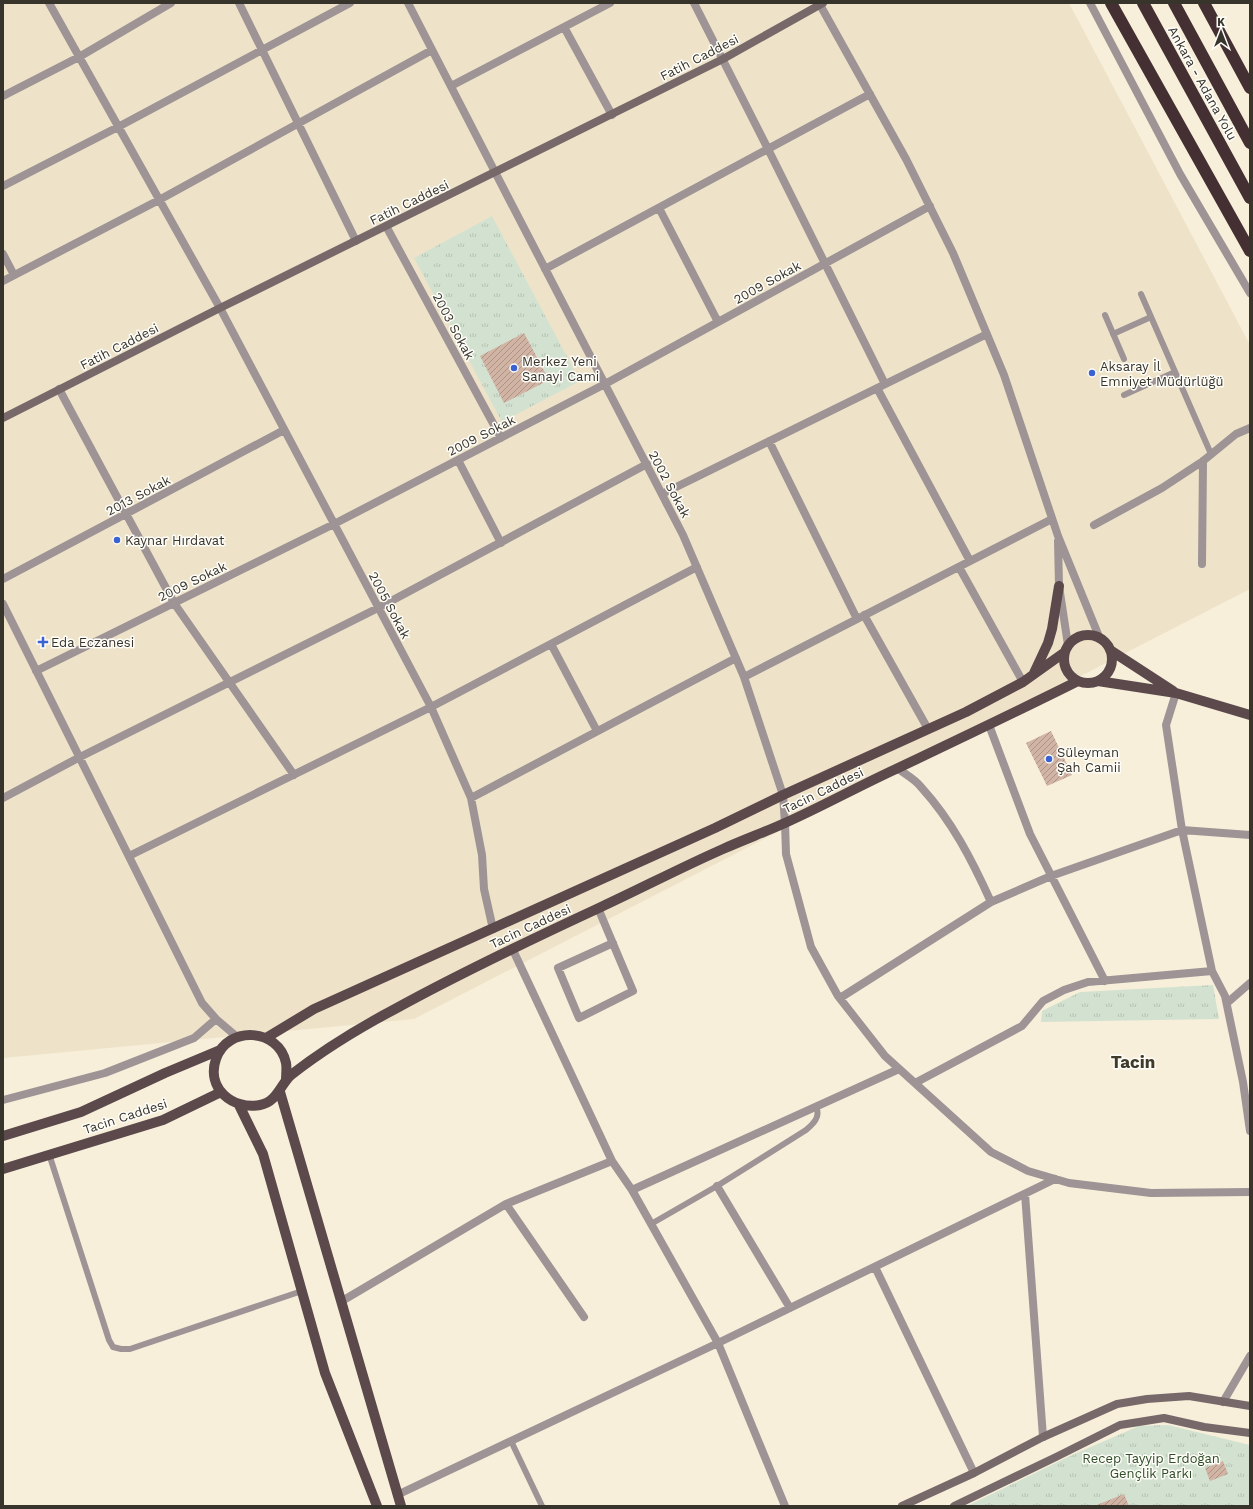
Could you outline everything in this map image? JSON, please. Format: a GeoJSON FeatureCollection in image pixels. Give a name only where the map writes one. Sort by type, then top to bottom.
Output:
{"type":"FeatureCollection","features":[{"type":"Feature","properties":{"kind":"highway"},"geometry":{"type":"LineString","coordinates":[[1111,3],[1250,251]]}},
{"type":"Feature","properties":{"kind":"highway","name":"Ankara - Adana Yolu"},"geometry":{"type":"LineString","coordinates":[[1143,3],[1250,198]]}},
{"type":"Feature","properties":{"kind":"highway","name":"Ankara - Adana Yolu"},"geometry":{"type":"LineString","coordinates":[[1174,3],[1250,143]]}},
{"type":"Feature","properties":{"kind":"highway"},"geometry":{"type":"LineString","coordinates":[[1204,3],[1250,88]]}},
{"type":"Feature","properties":{"kind":"main road"},"geometry":{"type":"LineString","coordinates":[[1033,676],[1048,643],[1052,629],[1059,586]]}},
{"type":"Feature","properties":{"kind":"main road"},"geometry":{"type":"LineString","coordinates":[[1110,650],[1111,664],[1104,676],[1098,680],[1085,683],[1078,681],[1068,672],[1065,666],[1067,649],[1073,640],[1080,637],[1094,636],[1100,639],[1110,650],[1176,693]]}},
{"type":"Feature","properties":{"kind":"main road","name":"Tacin Caddesi"},"geometry":{"type":"LineString","coordinates":[[266,1038],[314,1009],[708,831],[783,795],[966,712],[1033,676],[1067,649]]}},
{"type":"Feature","properties":{"kind":"main road"},"geometry":{"type":"LineString","coordinates":[[1098,680],[1176,693],[1250,715]]}},
{"type":"Feature","properties":{"kind":"main road","name":"Tacin Caddesi"},"geometry":{"type":"LineString","coordinates":[[239,1105],[261,1105],[272,1100],[280,1092],[286,1080],[312,1058],[392,1010],[512,948],[722,849],[786,823],[1078,681]]}},
{"type":"Feature","properties":{"kind":"main road"},"geometry":{"type":"LineString","coordinates":[[286,1080],[286,1064],[279,1048],[266,1038],[250,1034],[236,1036],[224,1045],[217,1056],[213,1068],[215,1081],[221,1092],[239,1105],[263,1154],[325,1373],[377,1506]]}},
{"type":"Feature","properties":{"kind":"main road","name":"Tacin Caddesi"},"geometry":{"type":"LineString","coordinates":[[3,1136],[81,1112],[165,1073],[220,1050]]}},
{"type":"Feature","properties":{"kind":"main road","name":"Tacin Caddesi"},"geometry":{"type":"LineString","coordinates":[[3,1169],[163,1120],[221,1092]]}},
{"type":"Feature","properties":{"kind":"main road"},"geometry":{"type":"LineString","coordinates":[[280,1092],[401,1506]]}},
{"type":"Feature","properties":{"kind":"street","name":"2005 Sokak"},"geometry":{"type":"LineString","coordinates":[[49,3],[220,308],[431,707],[472,798],[482,855],[484,889],[493,928]]}},
{"type":"Feature","properties":{"kind":"street"},"geometry":{"type":"LineString","coordinates":[[3,96],[79,57],[171,3]]}},
{"type":"Feature","properties":{"kind":"street"},"geometry":{"type":"LineString","coordinates":[[239,3],[261,51],[356,241]]}},
{"type":"Feature","properties":{"kind":"street"},"geometry":{"type":"LineString","coordinates":[[3,186],[118,127],[350,3]]}},
{"type":"Feature","properties":{"kind":"street","name":"2002 Sokak"},"geometry":{"type":"LineString","coordinates":[[408,3],[683,535],[744,677],[783,795],[786,823],[786,854],[811,947],[840,998],[885,1056],[992,1152],[1028,1171],[1069,1184],[1151,1193],[1250,1192]]}},
{"type":"Feature","properties":{"kind":"street"},"geometry":{"type":"LineString","coordinates":[[451,86],[610,3]]}},
{"type":"Feature","properties":{"kind":"street"},"geometry":{"type":"LineString","coordinates":[[694,3],[885,384]]}},
{"type":"Feature","properties":{"kind":"street"},"geometry":{"type":"LineString","coordinates":[[1090,3],[1180,174],[1250,293]]}},
{"type":"Feature","properties":{"kind":"street"},"geometry":{"type":"LineString","coordinates":[[821,4],[906,159],[953,253],[1004,375],[1058,536],[1100,639]]}},
{"type":"Feature","properties":{"kind":"street","name":"Fatih Caddesi"},"geometry":{"type":"LineString","coordinates":[[3,418],[220,308],[723,59],[821,4]]}},
{"type":"Feature","properties":{"kind":"street"},"geometry":{"type":"LineString","coordinates":[[564,27],[612,114]]}},
{"type":"Feature","properties":{"kind":"street"},"geometry":{"type":"LineString","coordinates":[[3,281],[159,200],[432,50]]}},
{"type":"Feature","properties":{"kind":"street"},"geometry":{"type":"LineString","coordinates":[[545,269],[870,94]]}},
{"type":"Feature","properties":{"kind":"street","name":"2009 Sokak"},"geometry":{"type":"LineString","coordinates":[[36,671],[334,524],[605,384],[930,206]]}},
{"type":"Feature","properties":{"kind":"street"},"geometry":{"type":"LineString","coordinates":[[659,208],[718,322]]}},
{"type":"Feature","properties":{"kind":"street","name":"2003 Sokak"},"geometry":{"type":"LineString","coordinates":[[386,226],[501,438]]}},
{"type":"Feature","properties":{"kind":"street"},"geometry":{"type":"LineString","coordinates":[[3,254],[14,275]]}},
{"type":"Feature","properties":{"kind":"street"},"geometry":{"type":"LineString","coordinates":[[662,494],[986,334]]}},
{"type":"Feature","properties":{"kind":"street"},"geometry":{"type":"LineString","coordinates":[[877,388],[970,561]]}},
{"type":"Feature","properties":{"kind":"street"},"geometry":{"type":"LineString","coordinates":[[59,389],[174,603],[294,775]]}},
{"type":"Feature","properties":{"kind":"street"},"geometry":{"type":"LineString","coordinates":[[1094,525],[1162,488],[1203,461],[1236,434],[1250,428]]}},
{"type":"Feature","properties":{"kind":"street","name":"2013 Sokak"},"geometry":{"type":"LineString","coordinates":[[3,579],[127,515],[284,430]]}},
{"type":"Feature","properties":{"kind":"street"},"geometry":{"type":"LineString","coordinates":[[769,441],[860,617],[928,729]]}},
{"type":"Feature","properties":{"kind":"street"},"geometry":{"type":"LineString","coordinates":[[458,460],[500,543]]}},
{"type":"Feature","properties":{"kind":"street"},"geometry":{"type":"LineString","coordinates":[[1202,564],[1203,461]]}},
{"type":"Feature","properties":{"kind":"street"},"geometry":{"type":"LineString","coordinates":[[3,798],[80,757],[378,608],[646,464]]}},
{"type":"Feature","properties":{"kind":"street"},"geometry":{"type":"LineString","coordinates":[[744,677],[1052,519]]}},
{"type":"Feature","properties":{"kind":"street"},"geometry":{"type":"LineString","coordinates":[[1058,536],[1059,586],[1067,649]]}},
{"type":"Feature","properties":{"kind":"street"},"geometry":{"type":"LineString","coordinates":[[959,567],[1023,682]]}},
{"type":"Feature","properties":{"kind":"street"},"geometry":{"type":"LineString","coordinates":[[129,856],[431,707],[697,568]]}},
{"type":"Feature","properties":{"kind":"street"},"geometry":{"type":"LineString","coordinates":[[3,604],[202,1002],[216,1019],[236,1036]]}},
{"type":"Feature","properties":{"kind":"street"},"geometry":{"type":"LineString","coordinates":[[551,644],[596,732]]}},
{"type":"Feature","properties":{"kind":"street"},"geometry":{"type":"LineString","coordinates":[[472,798],[736,658]]}},
{"type":"Feature","properties":{"kind":"street"},"geometry":{"type":"LineString","coordinates":[[1176,693],[1166,725],[1182,830],[1212,971],[1227,1003],[1243,1082],[1250,1131]]}},
{"type":"Feature","properties":{"kind":"street"},"geometry":{"type":"LineString","coordinates":[[989,725],[1030,834],[1105,981]]}},
{"type":"Feature","properties":{"kind":"street"},"geometry":{"type":"LineString","coordinates":[[897,768],[921,786],[957,833],[972,859],[991,902]]}},
{"type":"Feature","properties":{"kind":"street"},"geometry":{"type":"LineString","coordinates":[[840,998],[991,902],[1051,876],[1182,830],[1250,836]]}},
{"type":"Feature","properties":{"kind":"street"},"geometry":{"type":"LineString","coordinates":[[598,908],[634,991],[579,1018],[558,968],[613,943]]}},
{"type":"Feature","properties":{"kind":"street"},"geometry":{"type":"LineString","coordinates":[[512,948],[612,1161],[632,1190],[718,1343],[785,1506]]}},
{"type":"Feature","properties":{"kind":"street"},"geometry":{"type":"LineString","coordinates":[[915,1083],[1022,1026],[1043,1001],[1064,990],[1088,982],[1212,971]]}},
{"type":"Feature","properties":{"kind":"street"},"geometry":{"type":"LineString","coordinates":[[1227,1003],[1250,983]]}},
{"type":"Feature","properties":{"kind":"street"},"geometry":{"type":"LineString","coordinates":[[3,1100],[105,1073],[194,1038],[216,1019]]}},
{"type":"Feature","properties":{"kind":"street"},"geometry":{"type":"LineString","coordinates":[[632,1190],[900,1069]]}},
{"type":"Feature","properties":{"kind":"street"},"geometry":{"type":"LineString","coordinates":[[342,1301],[506,1204],[612,1161]]}},
{"type":"Feature","properties":{"kind":"street"},"geometry":{"type":"LineString","coordinates":[[397,1495],[718,1343],[1055,1179]]}},
{"type":"Feature","properties":{"kind":"street"},"geometry":{"type":"LineString","coordinates":[[717,1186],[790,1308]]}},
{"type":"Feature","properties":{"kind":"street"},"geometry":{"type":"LineString","coordinates":[[1025,1194],[1043,1437]]}},
{"type":"Feature","properties":{"kind":"street"},"geometry":{"type":"LineString","coordinates":[[506,1204],[584,1317]]}},
{"type":"Feature","properties":{"kind":"street"},"geometry":{"type":"LineString","coordinates":[[875,1267],[974,1473]]}},
{"type":"Feature","properties":{"kind":"street"},"geometry":{"type":"LineString","coordinates":[[1223,1402],[1250,1356]]}},
{"type":"Feature","properties":{"kind":"street"},"geometry":{"type":"LineString","coordinates":[[902,1506],[974,1473],[1043,1437],[1116,1404],[1147,1399],[1189,1396],[1250,1406]]}},
{"type":"Feature","properties":{"kind":"street"},"geometry":{"type":"LineString","coordinates":[[954,1506],[1120,1425],[1164,1418],[1204,1427],[1250,1433]]}},
{"type":"Feature","properties":{"kind":"lane"},"geometry":{"type":"LineString","coordinates":[[1141,294],[1211,454]]}},
{"type":"Feature","properties":{"kind":"lane"},"geometry":{"type":"LineString","coordinates":[[1105,315],[1124,359]]}},
{"type":"Feature","properties":{"kind":"lane"},"geometry":{"type":"LineString","coordinates":[[1113,334],[1151,317]]}},
{"type":"Feature","properties":{"kind":"lane"},"geometry":{"type":"LineString","coordinates":[[1124,394],[1175,372]]}},
{"type":"Feature","properties":{"kind":"lane"},"geometry":{"type":"LineString","coordinates":[[651,1224],[717,1186],[806,1130],[816,1121],[818,1113],[816,1107]]}},
{"type":"Feature","properties":{"kind":"lane"},"geometry":{"type":"LineString","coordinates":[[49,1154],[109,1340],[113,1347],[130,1349],[302,1291]]}},
{"type":"Feature","properties":{"kind":"lane"},"geometry":{"type":"LineString","coordinates":[[510,1441],[542,1506]]}},
{"type":"Feature","properties":{"kind":"shaded area"},"geometry":{"type":"Polygon","coordinates":[[[3,3],[1069,3],[1250,345],[1250,589],[414,1019],[3,1058],[3,3]]]}},
{"type":"Feature","properties":{"kind":"green space"},"geometry":{"type":"Polygon","coordinates":[[[492,216],[580,381],[502,422],[414,258],[492,216]]]}},
{"type":"Feature","properties":{"kind":"green space"},"geometry":{"type":"Polygon","coordinates":[[[1213,985],[1219,1019],[1041,1022],[1042,1011],[1080,992],[1213,985]]]}},
{"type":"Feature","properties":{"kind":"green space","name":"Recep Tayyip Erdoğan Gençlik Parkı"},"geometry":{"type":"Polygon","coordinates":[[[1168,1425],[1250,1445],[1250,1506],[967,1506],[1072,1455],[1139,1426],[1168,1425]]]}},
{"type":"Feature","properties":{"kind":"building","name":"Merkez Yeni Sanayi Cami"},"geometry":{"type":"Polygon","coordinates":[[[524,333],[549,380],[504,403],[480,356],[524,333]]]}},
{"type":"Feature","properties":{"kind":"building","name":"Süleyman Şah Camii"},"geometry":{"type":"Polygon","coordinates":[[[1051,731],[1072,775],[1047,786],[1026,743],[1051,731]]]}},
{"type":"Feature","properties":{"kind":"building"},"geometry":{"type":"Polygon","coordinates":[[[1223,1461],[1228,1474],[1210,1481],[1205,1468],[1223,1461]]]}},
{"type":"Feature","properties":{"kind":"building"},"geometry":{"type":"Polygon","coordinates":[[[1124,1494],[1129,1506],[1094,1506],[1124,1494]]]}},
{"type":"Feature","properties":{"kind":"place","name":"Merkez Yeni Sanayi Cami"},"geometry":{"type":"Point","coordinates":[514,368]}},
{"type":"Feature","properties":{"kind":"place","name":"Aksaray İl Emniyet Müdürlüğü"},"geometry":{"type":"Point","coordinates":[1092,373]}},
{"type":"Feature","properties":{"kind":"place","name":"Kaynar Hırdavat"},"geometry":{"type":"Point","coordinates":[117,540]}},
{"type":"Feature","properties":{"kind":"place","name":"Eda Eczanesi"},"geometry":{"type":"Point","coordinates":[43,642]}},
{"type":"Feature","properties":{"kind":"place","name":"Süleyman Şah Camii"},"geometry":{"type":"Point","coordinates":[1049,759]}},
{"type":"Feature","properties":{"kind":"district","name":"Tacin"},"geometry":{"type":"Point","coordinates":[1133,1062]}}]}
